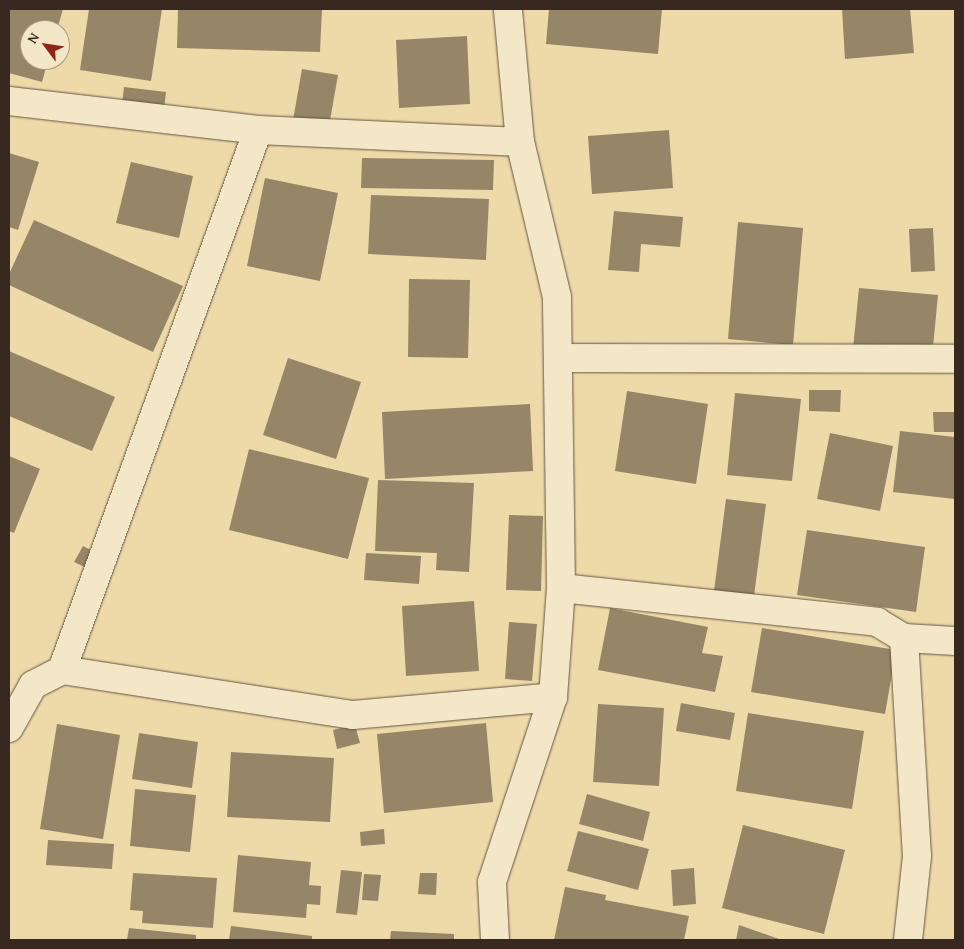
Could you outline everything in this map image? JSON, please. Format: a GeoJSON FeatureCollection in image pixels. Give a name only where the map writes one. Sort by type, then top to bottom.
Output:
{"type":"FeatureCollection","features":[{"type":"Feature","properties":{"kind":"street"},"geometry":{"type":"LineString","coordinates":[[496,940],[492,882],[553,697],[561,588],[558,297],[520,142],[508,9]]}},
{"type":"Feature","properties":{"kind":"street"},"geometry":{"type":"LineString","coordinates":[[9,101],[258,130],[520,142]]}},
{"type":"Feature","properties":{"kind":"street"},"geometry":{"type":"LineString","coordinates":[[62,670],[258,130]]}},
{"type":"Feature","properties":{"kind":"street"},"geometry":{"type":"LineString","coordinates":[[558,358],[955,359]]}},
{"type":"Feature","properties":{"kind":"street"},"geometry":{"type":"LineString","coordinates":[[561,588],[877,622],[904,638],[955,641]]}},
{"type":"Feature","properties":{"kind":"street"},"geometry":{"type":"LineString","coordinates":[[904,638],[917,856],[908,940]]}},
{"type":"Feature","properties":{"kind":"street"},"geometry":{"type":"LineString","coordinates":[[9,728],[33,685],[62,670],[353,715],[553,697]]}},
{"type":"Feature","properties":{"kind":"building"},"geometry":{"type":"Polygon","coordinates":[[[9,9],[63,9],[60,20],[20,20],[20,70],[45,70],[42,82],[9,73],[9,9]]]}},
{"type":"Feature","properties":{"kind":"building"},"geometry":{"type":"Polygon","coordinates":[[[89,9],[162,9],[151,81],[80,70],[89,9]]]}},
{"type":"Feature","properties":{"kind":"building"},"geometry":{"type":"Polygon","coordinates":[[[178,9],[322,9],[320,52],[177,48],[178,9]]]}},
{"type":"Feature","properties":{"kind":"building"},"geometry":{"type":"Polygon","coordinates":[[[549,9],[662,9],[658,54],[546,44],[549,9]]]}},
{"type":"Feature","properties":{"kind":"building"},"geometry":{"type":"Polygon","coordinates":[[[842,9],[910,9],[914,53],[845,59],[842,9]]]}},
{"type":"Feature","properties":{"kind":"building"},"geometry":{"type":"Polygon","coordinates":[[[467,36],[470,104],[399,108],[396,40],[467,36]]]}},
{"type":"Feature","properties":{"kind":"building"},"geometry":{"type":"Polygon","coordinates":[[[302,69],[338,75],[329,126],[293,120],[302,69]]]}},
{"type":"Feature","properties":{"kind":"building"},"geometry":{"type":"Polygon","coordinates":[[[124,87],[166,92],[163,119],[121,113],[124,87]]]}},
{"type":"Feature","properties":{"kind":"building"},"geometry":{"type":"Polygon","coordinates":[[[669,130],[673,188],[592,194],[588,136],[669,130]]]}},
{"type":"Feature","properties":{"kind":"building"},"geometry":{"type":"Polygon","coordinates":[[[9,153],[39,162],[18,230],[9,227],[9,153]]]}},
{"type":"Feature","properties":{"kind":"building"},"geometry":{"type":"Polygon","coordinates":[[[362,158],[494,160],[493,190],[361,188],[362,158]]]}},
{"type":"Feature","properties":{"kind":"building"},"geometry":{"type":"Polygon","coordinates":[[[131,162],[193,176],[179,238],[116,223],[131,162]]]}},
{"type":"Feature","properties":{"kind":"building"},"geometry":{"type":"Polygon","coordinates":[[[265,178],[338,193],[320,281],[247,266],[265,178]]]}},
{"type":"Feature","properties":{"kind":"building"},"geometry":{"type":"Polygon","coordinates":[[[371,195],[489,199],[486,260],[368,254],[371,195]]]}},
{"type":"Feature","properties":{"kind":"building"},"geometry":{"type":"Polygon","coordinates":[[[614,211],[683,217],[680,247],[641,244],[639,272],[608,270],[614,211]]]}},
{"type":"Feature","properties":{"kind":"building"},"geometry":{"type":"Polygon","coordinates":[[[34,220],[183,286],[153,352],[9,285],[9,274],[34,220]]]}},
{"type":"Feature","properties":{"kind":"building"},"geometry":{"type":"Polygon","coordinates":[[[738,222],[803,228],[793,345],[728,339],[738,222]]]}},
{"type":"Feature","properties":{"kind":"building"},"geometry":{"type":"Polygon","coordinates":[[[933,228],[935,271],[911,272],[909,229],[933,228]]]}},
{"type":"Feature","properties":{"kind":"building"},"geometry":{"type":"Polygon","coordinates":[[[409,279],[470,280],[468,358],[408,357],[409,279]]]}},
{"type":"Feature","properties":{"kind":"building"},"geometry":{"type":"Polygon","coordinates":[[[859,288],[938,295],[932,357],[853,349],[859,288]]]}},
{"type":"Feature","properties":{"kind":"building"},"geometry":{"type":"Polygon","coordinates":[[[9,351],[115,397],[92,451],[9,416],[9,351]]]}},
{"type":"Feature","properties":{"kind":"building"},"geometry":{"type":"Polygon","coordinates":[[[288,358],[361,382],[336,459],[263,435],[288,358]]]}},
{"type":"Feature","properties":{"kind":"building"},"geometry":{"type":"Polygon","coordinates":[[[809,390],[841,390],[840,412],[809,411],[809,390]]]}},
{"type":"Feature","properties":{"kind":"building"},"geometry":{"type":"Polygon","coordinates":[[[627,391],[708,404],[696,484],[615,471],[627,391]]]}},
{"type":"Feature","properties":{"kind":"building"},"geometry":{"type":"Polygon","coordinates":[[[735,393],[801,399],[792,481],[727,475],[735,393]]]}},
{"type":"Feature","properties":{"kind":"building"},"geometry":{"type":"Polygon","coordinates":[[[530,404],[533,471],[385,479],[382,412],[530,404]]]}},
{"type":"Feature","properties":{"kind":"building"},"geometry":{"type":"Polygon","coordinates":[[[933,412],[955,412],[955,432],[934,432],[933,412]]]}},
{"type":"Feature","properties":{"kind":"building"},"geometry":{"type":"Polygon","coordinates":[[[900,431],[955,437],[955,499],[893,492],[900,431]]]}},
{"type":"Feature","properties":{"kind":"building"},"geometry":{"type":"Polygon","coordinates":[[[830,433],[893,446],[880,511],[817,499],[830,433]]]}},
{"type":"Feature","properties":{"kind":"building"},"geometry":{"type":"Polygon","coordinates":[[[249,449],[369,478],[348,559],[229,530],[249,449]]]}},
{"type":"Feature","properties":{"kind":"building"},"geometry":{"type":"Polygon","coordinates":[[[9,456],[40,469],[14,533],[9,531],[9,456]]]}},
{"type":"Feature","properties":{"kind":"building"},"geometry":{"type":"Polygon","coordinates":[[[378,480],[474,483],[469,572],[436,570],[437,553],[375,551],[378,480]]]}},
{"type":"Feature","properties":{"kind":"building"},"geometry":{"type":"Polygon","coordinates":[[[726,499],[766,504],[754,596],[714,591],[726,499]]]}},
{"type":"Feature","properties":{"kind":"building"},"geometry":{"type":"Polygon","coordinates":[[[509,515],[543,516],[541,591],[506,590],[509,515]]]}},
{"type":"Feature","properties":{"kind":"building"},"geometry":{"type":"Polygon","coordinates":[[[807,530],[925,547],[916,612],[797,595],[807,530]]]}},
{"type":"Feature","properties":{"kind":"building"},"geometry":{"type":"Polygon","coordinates":[[[83,546],[100,555],[91,570],[74,562],[83,546]]]}},
{"type":"Feature","properties":{"kind":"building"},"geometry":{"type":"Polygon","coordinates":[[[366,553],[421,556],[419,584],[364,580],[366,553]]]}},
{"type":"Feature","properties":{"kind":"building"},"geometry":{"type":"Polygon","coordinates":[[[474,601],[479,671],[406,676],[402,606],[474,601]]]}},
{"type":"Feature","properties":{"kind":"building"},"geometry":{"type":"Polygon","coordinates":[[[610,608],[708,627],[702,653],[723,656],[715,692],[598,670],[610,608]]]}},
{"type":"Feature","properties":{"kind":"building"},"geometry":{"type":"Polygon","coordinates":[[[509,622],[537,624],[532,681],[505,679],[509,622]]]}},
{"type":"Feature","properties":{"kind":"building"},"geometry":{"type":"Polygon","coordinates":[[[762,628],[896,650],[885,714],[751,692],[762,628]]]}},
{"type":"Feature","properties":{"kind":"building"},"geometry":{"type":"Polygon","coordinates":[[[681,703],[735,713],[730,740],[676,731],[681,703]]]}},
{"type":"Feature","properties":{"kind":"building"},"geometry":{"type":"Polygon","coordinates":[[[598,704],[664,708],[659,786],[593,782],[598,704]]]}},
{"type":"Feature","properties":{"kind":"building"},"geometry":{"type":"Polygon","coordinates":[[[748,713],[864,731],[852,809],[736,791],[748,713]]]}},
{"type":"Feature","properties":{"kind":"building"},"geometry":{"type":"Polygon","coordinates":[[[486,723],[493,802],[384,813],[377,734],[486,723]]]}},
{"type":"Feature","properties":{"kind":"building"},"geometry":{"type":"Polygon","coordinates":[[[57,724],[120,735],[103,839],[40,829],[57,724]]]}},
{"type":"Feature","properties":{"kind":"building"},"geometry":{"type":"Polygon","coordinates":[[[355,725],[360,743],[337,749],[333,730],[355,725]]]}},
{"type":"Feature","properties":{"kind":"building"},"geometry":{"type":"Polygon","coordinates":[[[139,733],[198,742],[192,788],[132,779],[139,733]]]}},
{"type":"Feature","properties":{"kind":"building"},"geometry":{"type":"Polygon","coordinates":[[[231,752],[334,758],[330,822],[227,817],[231,752]]]}},
{"type":"Feature","properties":{"kind":"building"},"geometry":{"type":"Polygon","coordinates":[[[135,789],[196,795],[190,852],[130,846],[135,789]]]}},
{"type":"Feature","properties":{"kind":"building"},"geometry":{"type":"Polygon","coordinates":[[[587,794],[650,812],[643,841],[579,824],[587,794]]]}},
{"type":"Feature","properties":{"kind":"building"},"geometry":{"type":"Polygon","coordinates":[[[743,825],[845,850],[824,934],[722,908],[743,825]]]}},
{"type":"Feature","properties":{"kind":"building"},"geometry":{"type":"Polygon","coordinates":[[[384,829],[385,844],[361,846],[360,832],[384,829]]]}},
{"type":"Feature","properties":{"kind":"building"},"geometry":{"type":"Polygon","coordinates":[[[578,831],[649,849],[638,890],[567,871],[578,831]]]}},
{"type":"Feature","properties":{"kind":"building"},"geometry":{"type":"Polygon","coordinates":[[[48,840],[114,844],[112,869],[46,865],[48,840]]]}},
{"type":"Feature","properties":{"kind":"building"},"geometry":{"type":"Polygon","coordinates":[[[238,855],[311,862],[309,885],[321,886],[320,905],[307,904],[306,918],[233,912],[238,855]]]}},
{"type":"Feature","properties":{"kind":"building"},"geometry":{"type":"Polygon","coordinates":[[[694,868],[696,904],[673,906],[671,870],[694,868]]]}},
{"type":"Feature","properties":{"kind":"building"},"geometry":{"type":"Polygon","coordinates":[[[341,870],[362,872],[357,915],[336,913],[341,870]]]}},
{"type":"Feature","properties":{"kind":"building"},"geometry":{"type":"Polygon","coordinates":[[[133,873],[217,878],[213,928],[142,923],[143,911],[130,910],[133,873]]]}},
{"type":"Feature","properties":{"kind":"building"},"geometry":{"type":"Polygon","coordinates":[[[420,873],[437,873],[436,895],[418,894],[420,873]]]}},
{"type":"Feature","properties":{"kind":"building"},"geometry":{"type":"Polygon","coordinates":[[[364,874],[381,875],[378,901],[362,900],[364,874]]]}},
{"type":"Feature","properties":{"kind":"building"},"geometry":{"type":"Polygon","coordinates":[[[565,887],[606,895],[605,900],[689,916],[684,940],[554,940],[565,887]]]}},
{"type":"Feature","properties":{"kind":"building"},"geometry":{"type":"Polygon","coordinates":[[[739,925],[782,940],[736,940],[739,925]]]}},
{"type":"Feature","properties":{"kind":"building"},"geometry":{"type":"Polygon","coordinates":[[[231,926],[312,936],[312,940],[229,940],[231,926]]]}},
{"type":"Feature","properties":{"kind":"building"},"geometry":{"type":"Polygon","coordinates":[[[129,928],[196,935],[196,940],[127,940],[129,928]]]}},
{"type":"Feature","properties":{"kind":"building"},"geometry":{"type":"Polygon","coordinates":[[[391,931],[454,934],[454,940],[390,940],[391,931]]]}}]}
